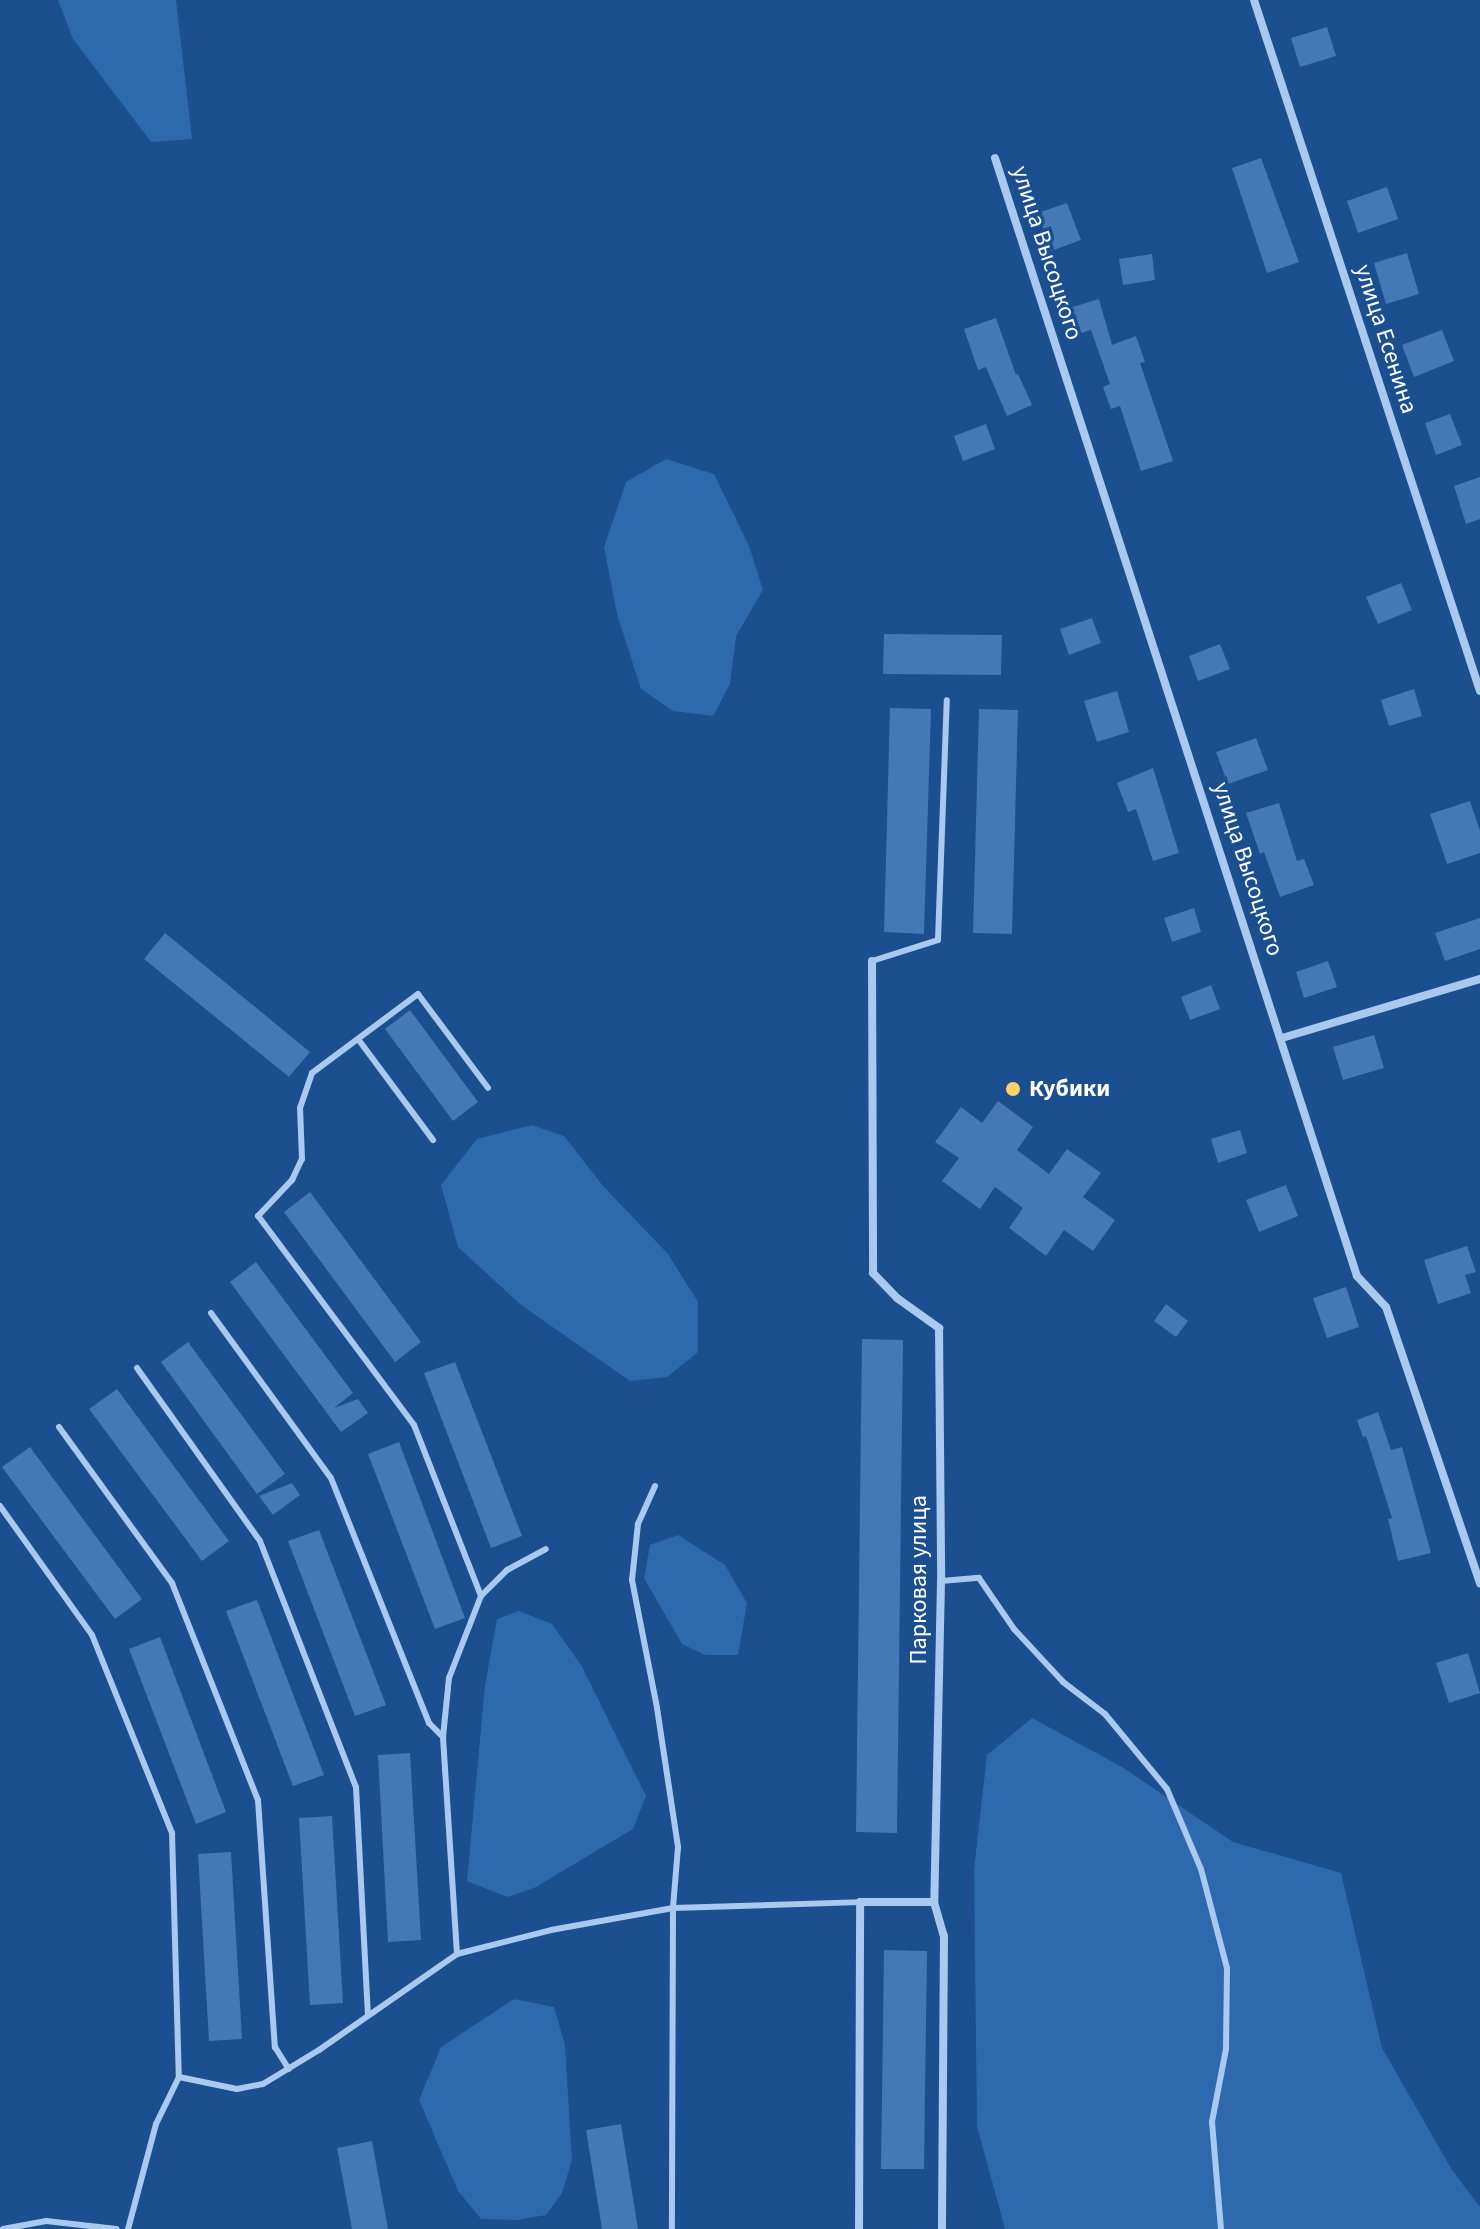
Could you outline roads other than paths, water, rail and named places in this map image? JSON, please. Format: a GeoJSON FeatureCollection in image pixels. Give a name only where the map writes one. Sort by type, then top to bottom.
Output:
{"type":"FeatureCollection","features":[{"type":"Feature","properties":{"kind":"street","name":"улица Есенина"},"geometry":{"type":"LineString","coordinates":[[1254,0],[1480,691]]}},
{"type":"Feature","properties":{"kind":"street","name":"улица Высоцкого"},"geometry":{"type":"LineString","coordinates":[[995,158],[1357,1276],[1386,1307],[1480,1583]]}},
{"type":"Feature","properties":{"kind":"street","name":"Парковая улица"},"geometry":{"type":"LineString","coordinates":[[872,961],[873,1273],[897,1298],[939,1328],[941,1581],[934,1902],[944,1936],[942,2229]]}},
{"type":"Feature","properties":{"kind":"street"},"geometry":{"type":"LineString","coordinates":[[1282,1038],[1480,979]]}},
{"type":"Feature","properties":{"kind":"street"},"geometry":{"type":"LineString","coordinates":[[859,2229],[860,1902],[934,1902]]}},
{"type":"Feature","properties":{"kind":"lane"},"geometry":{"type":"LineString","coordinates":[[872,961],[938,940],[947,700]]}},
{"type":"Feature","properties":{"kind":"lane"},"geometry":{"type":"LineString","coordinates":[[481,1596],[414,1425],[258,1216],[292,1180],[302,1159],[300,1108],[312,1073],[418,994],[488,1088]]}},
{"type":"Feature","properties":{"kind":"lane"},"geometry":{"type":"LineString","coordinates":[[358,1039],[433,1140]]}},
{"type":"Feature","properties":{"kind":"lane"},"geometry":{"type":"LineString","coordinates":[[211,1313],[331,1478],[429,1723],[443,1737]]}},
{"type":"Feature","properties":{"kind":"lane"},"geometry":{"type":"LineString","coordinates":[[137,1368],[260,1541],[356,1787],[368,2015]]}},
{"type":"Feature","properties":{"kind":"lane"},"geometry":{"type":"LineString","coordinates":[[59,1427],[172,1583],[258,1800],[275,2047],[289,2069]]}},
{"type":"Feature","properties":{"kind":"lane"},"geometry":{"type":"LineString","coordinates":[[655,1486],[638,1524],[632,1580],[657,1708],[678,1847],[673,1908],[672,2229]]}},
{"type":"Feature","properties":{"kind":"lane"},"geometry":{"type":"LineString","coordinates":[[0,1506],[92,1635],[172,1833],[179,2077],[156,2124],[128,2229]]}},
{"type":"Feature","properties":{"kind":"lane"},"geometry":{"type":"LineString","coordinates":[[457,1954],[443,1737],[449,1678],[481,1596],[507,1570],[546,1549]]}},
{"type":"Feature","properties":{"kind":"lane"},"geometry":{"type":"LineString","coordinates":[[941,1581],[979,1578],[1014,1629],[1063,1682],[1105,1714],[1167,1789],[1201,1869],[1227,1968],[1226,2049],[1212,2122],[1221,2229]]}},
{"type":"Feature","properties":{"kind":"lane"},"geometry":{"type":"LineString","coordinates":[[179,2077],[237,2089],[263,2084],[457,1954],[551,1930],[673,1908],[860,1902]]}},
{"type":"Feature","properties":{"kind":"lane"},"geometry":{"type":"LineString","coordinates":[[3,2229],[46,2221],[117,2229]]}},
{"type":"Feature","properties":{"kind":"place","name":"Кубики"},"geometry":{"type":"Point","coordinates":[1013,1089]}}]}
